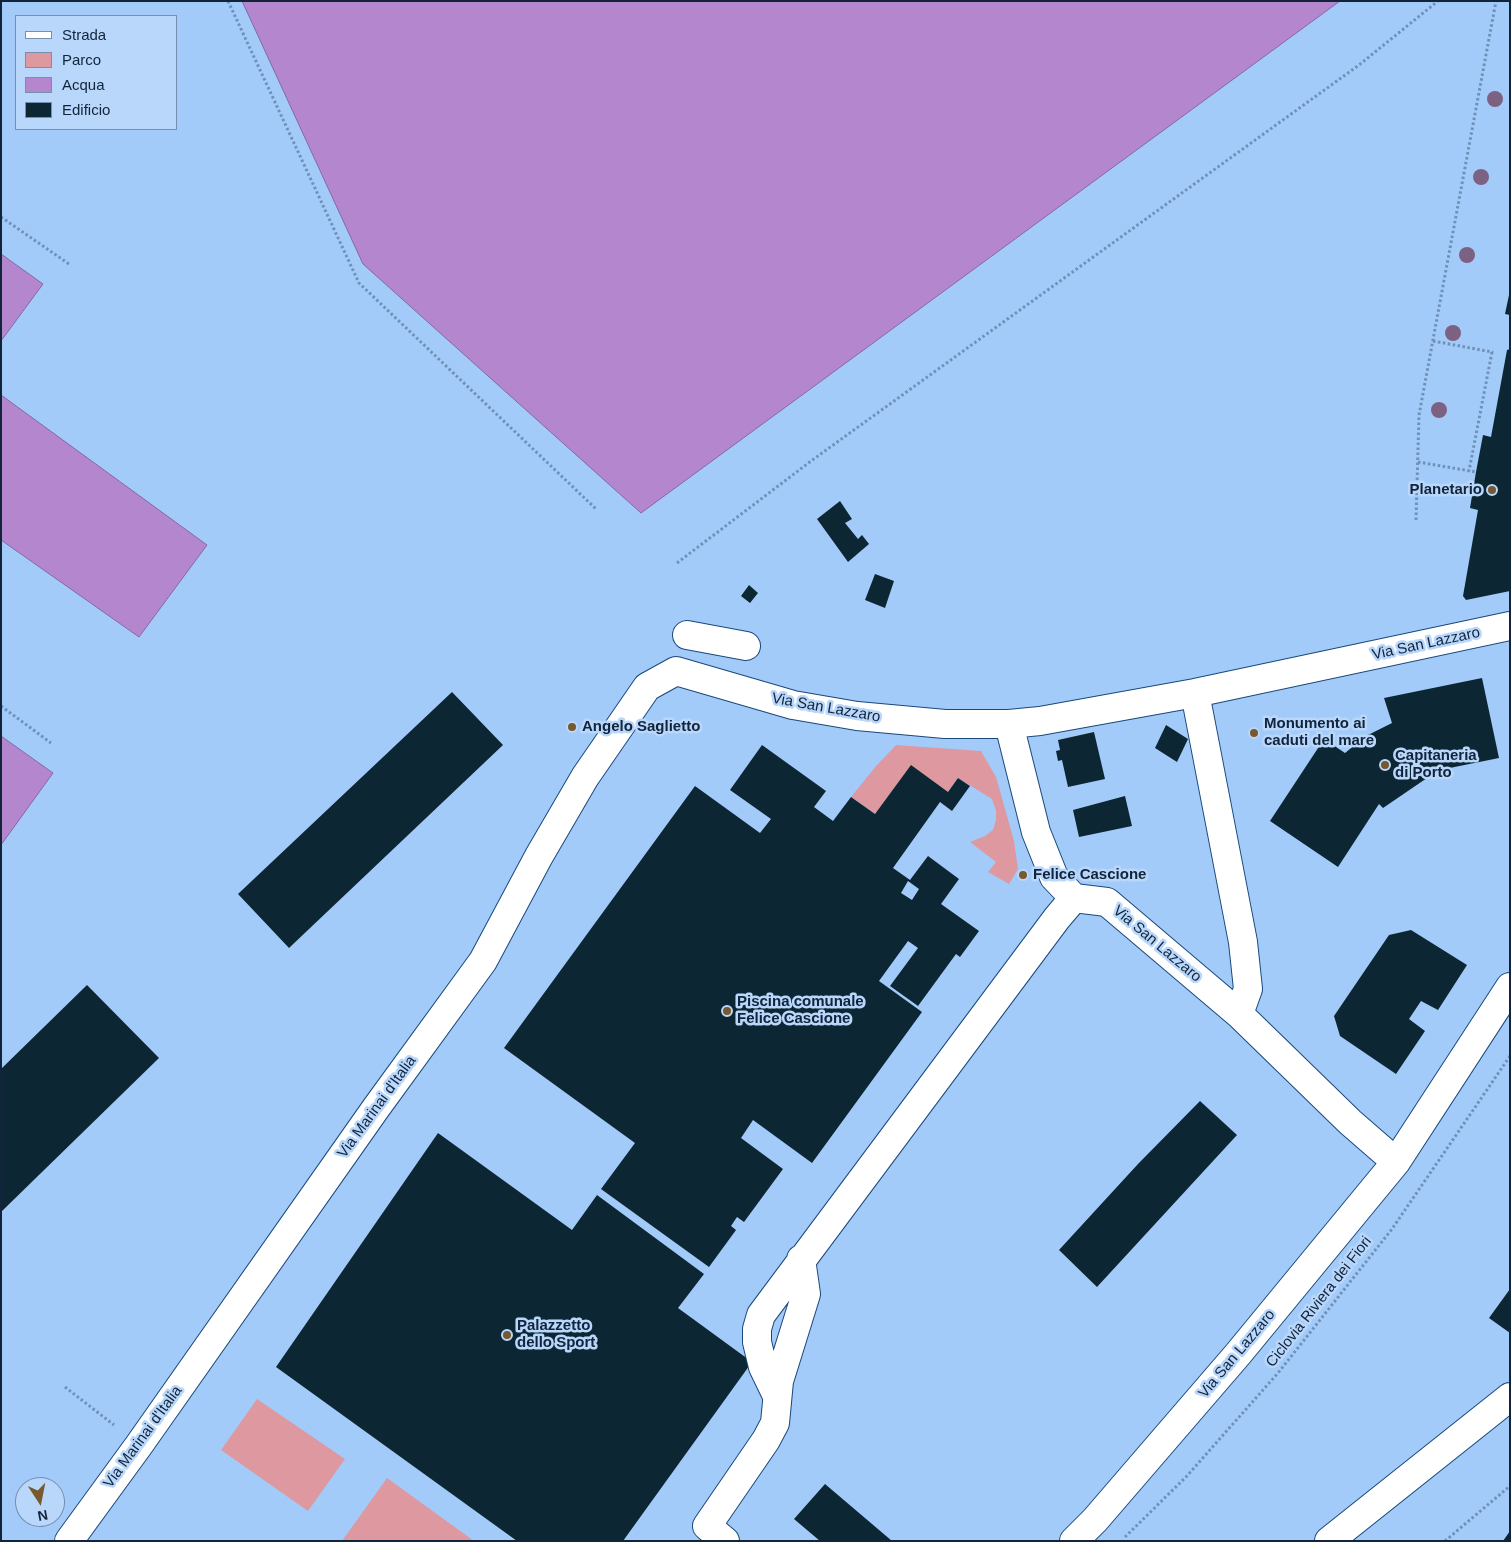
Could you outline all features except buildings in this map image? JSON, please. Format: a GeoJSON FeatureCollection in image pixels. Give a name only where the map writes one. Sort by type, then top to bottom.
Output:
{"type":"FeatureCollection","features":[{"type":"Feature","properties":{"kind":"street","name":"Via San Lazzaro"},"geometry":{"type":"LineString","coordinates":[[676,671],[793,705],[857,716],[945,724],[1009,724],[1040,721],[1195,693],[1510,626]]}},
{"type":"Feature","properties":{"kind":"street"},"geometry":{"type":"LineString","coordinates":[[687,634],[746,646]]}},
{"type":"Feature","properties":{"kind":"street","name":"Via Marinai d'Italia"},"geometry":{"type":"LineString","coordinates":[[69,1541],[139,1445],[370,1116],[483,961],[539,856],[584,778],[642,694],[647,687],[676,671]]}},
{"type":"Feature","properties":{"kind":"street"},"geometry":{"type":"LineString","coordinates":[[1195,693],[1243,942],[1248,989],[1239,1014]]}},
{"type":"Feature","properties":{"kind":"street"},"geometry":{"type":"LineString","coordinates":[[777,1396],[763,1367],[757,1342],[757,1329],[761,1315],[801,1259],[1074,898],[1054,877],[1047,862],[1036,832],[1009,724]]}},
{"type":"Feature","properties":{"kind":"street","name":"Via San Lazzaro"},"geometry":{"type":"LineString","coordinates":[[1074,898],[1107,902],[1239,1014],[1350,1122],[1396,1162]]}},
{"type":"Feature","properties":{"kind":"street","name":"Via San Lazzaro"},"geometry":{"type":"LineString","coordinates":[[1074,1541],[1095,1520],[1238,1354],[1396,1162],[1510,987]]}},
{"type":"Feature","properties":{"kind":"street"},"geometry":{"type":"LineString","coordinates":[[725,1541],[707,1526],[766,1440],[775,1423],[780,1381],[806,1294],[801,1259]]}},
{"type":"Feature","properties":{"kind":"street"},"geometry":{"type":"LineString","coordinates":[[1329,1541],[1510,1397]]}},
{"type":"Feature","properties":{"kind":"path"},"geometry":{"type":"LineString","coordinates":[[228,1],[359,283],[596,509]]}},
{"type":"Feature","properties":{"kind":"path"},"geometry":{"type":"LineString","coordinates":[[677,563],[811,461],[1359,66],[1438,1]]}},
{"type":"Feature","properties":{"kind":"path"},"geometry":{"type":"LineString","coordinates":[[1416,520],[1419,415],[1496,1]]}},
{"type":"Feature","properties":{"kind":"path"},"geometry":{"type":"LineString","coordinates":[[1,217],[69,264]]}},
{"type":"Feature","properties":{"kind":"path"},"geometry":{"type":"LineString","coordinates":[[1433,341],[1492,352],[1469,471]]}},
{"type":"Feature","properties":{"kind":"path"},"geometry":{"type":"LineString","coordinates":[[1418,462],[1476,472]]}},
{"type":"Feature","properties":{"kind":"path"},"geometry":{"type":"LineString","coordinates":[[1,706],[51,742]]}},
{"type":"Feature","properties":{"kind":"path","name":"Ciclovia Riviera dei Fiori"},"geometry":{"type":"LineString","coordinates":[[1121,1541],[1186,1477],[1278,1373],[1392,1229],[1510,1056]]}},
{"type":"Feature","properties":{"kind":"path"},"geometry":{"type":"LineString","coordinates":[[1445,1541],[1510,1486]]}},
{"type":"Feature","properties":{"kind":"green space"},"geometry":{"type":"Polygon","coordinates":[[[896,745],[981,751],[996,777],[1014,841],[1018,869],[1009,884],[988,872],[996,862],[970,842],[985,836],[993,830],[996,811],[992,799],[958,778],[948,792],[911,766],[875,814],[851,797],[896,745]]]}},
{"type":"Feature","properties":{"kind":"green space"},"geometry":{"type":"Polygon","coordinates":[[[257,1399],[345,1459],[308,1511],[221,1450],[257,1399]]]}},
{"type":"Feature","properties":{"kind":"green space"},"geometry":{"type":"Polygon","coordinates":[[[387,1478],[474,1541],[342,1541],[387,1478]]]}},
{"type":"Feature","properties":{"kind":"water"},"geometry":{"type":"Polygon","coordinates":[[[242,1],[1340,1],[641,513],[363,264],[242,1]]]}},
{"type":"Feature","properties":{"kind":"water"},"geometry":{"type":"Polygon","coordinates":[[[1,254],[43,284],[1,341],[1,254]]]}},
{"type":"Feature","properties":{"kind":"water"},"geometry":{"type":"Polygon","coordinates":[[[1,395],[207,545],[139,637],[1,540],[1,395]]]}},
{"type":"Feature","properties":{"kind":"water"},"geometry":{"type":"Polygon","coordinates":[[[1,736],[53,773],[1,845],[1,736]]]}},
{"type":"Feature","properties":{"kind":"place","name":"Planetario"},"geometry":{"type":"Point","coordinates":[1492,490]}},
{"type":"Feature","properties":{"kind":"place","name":"Angelo Saglietto"},"geometry":{"type":"Point","coordinates":[572,727]}},
{"type":"Feature","properties":{"kind":"place","name":"Monumento ai caduti del mare"},"geometry":{"type":"Point","coordinates":[1254,733]}},
{"type":"Feature","properties":{"kind":"place","name":"Capitaneria di Porto"},"geometry":{"type":"Point","coordinates":[1385,765]}},
{"type":"Feature","properties":{"kind":"place","name":"Felice Cascione"},"geometry":{"type":"Point","coordinates":[1023,875]}},
{"type":"Feature","properties":{"kind":"place","name":"Piscina comunale Felice Cascione"},"geometry":{"type":"Point","coordinates":[727,1011]}},
{"type":"Feature","properties":{"kind":"place","name":"Palazzetto dello Sport"},"geometry":{"type":"Point","coordinates":[507,1335]}}]}
